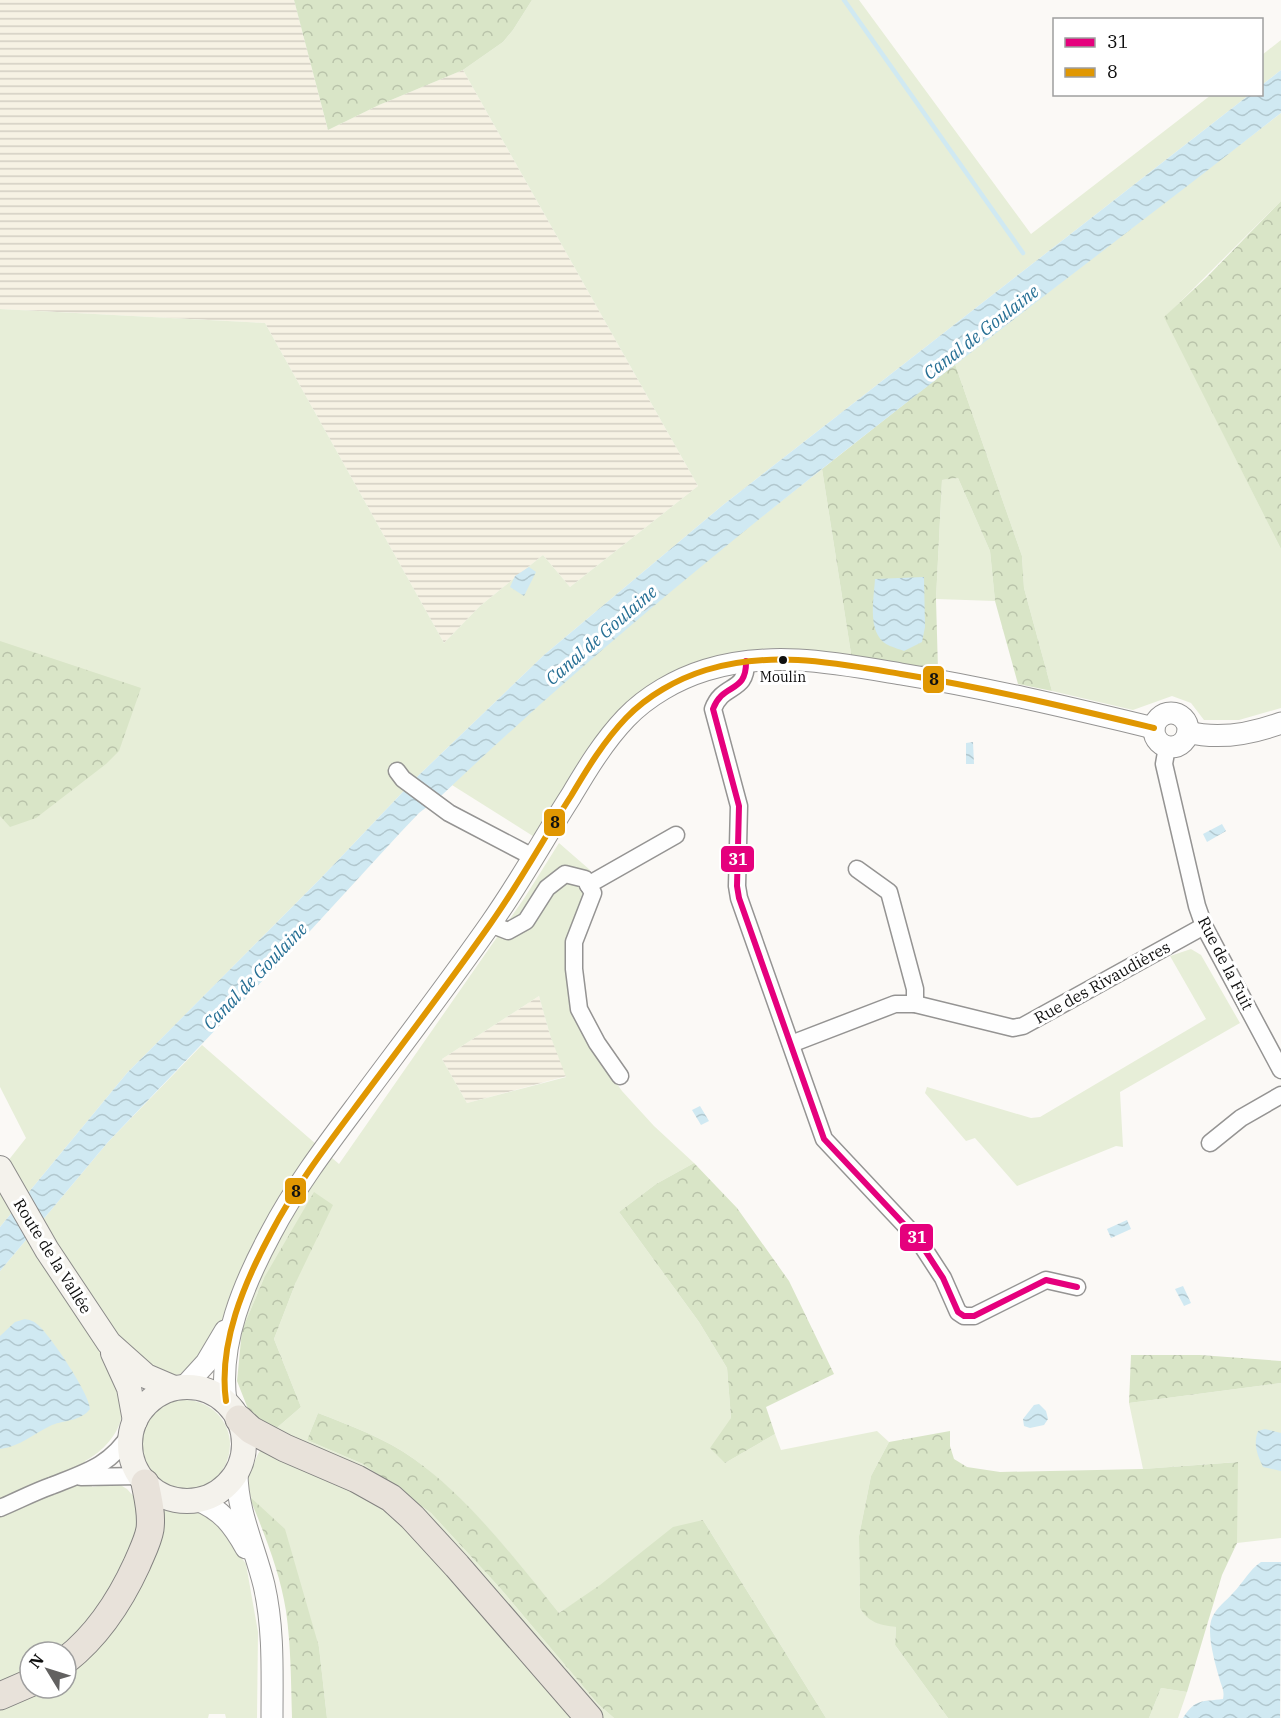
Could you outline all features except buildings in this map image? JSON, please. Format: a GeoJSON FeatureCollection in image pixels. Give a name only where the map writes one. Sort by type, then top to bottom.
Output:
{"type":"FeatureCollection","features":[{"type":"Feature","properties":{"kind":"highway"},"geometry":{"type":"LineString","coordinates":[[233,1410],[251,1430],[285,1448],[365,1483],[391,1498],[457,1566],[589,1718]]}},
{"type":"Feature","properties":{"kind":"highway"},"geometry":{"type":"LineString","coordinates":[[78,1650],[103,1624],[125,1588],[146,1543],[151,1516],[142,1479]]}},
{"type":"Feature","properties":{"kind":"highway"},"geometry":{"type":"LineString","coordinates":[[0,1696],[18,1688]]}},
{"type":"Feature","properties":{"kind":"main road","name":"Route de la Vallée"},"geometry":{"type":"LineString","coordinates":[[4,1177],[47,1250],[109,1343]]}},
{"type":"Feature","properties":{"kind":"main road"},"geometry":{"type":"LineString","coordinates":[[109,1343],[146,1376],[180,1387],[210,1391],[233,1410],[244,1432],[245,1446],[237,1473],[223,1489],[211,1496],[183,1501],[156,1492],[142,1479],[131,1455],[133,1427],[129,1388],[109,1343]]}},
{"type":"Feature","properties":{"kind":"main road"},"geometry":{"type":"LineString","coordinates":[[133,1427],[141,1410],[150,1400],[161,1393],[180,1387]]}},
{"type":"Feature","properties":{"kind":"street"},"geometry":{"type":"LineString","coordinates":[[180,1387],[206,1363],[236,1312],[271,1232],[308,1172],[490,924],[595,757],[626,719],[645,702],[674,683],[707,669],[746,661],[801,659],[885,671],[1025,697],[1154,728]]}},
{"type":"Feature","properties":{"kind":"street"},"geometry":{"type":"LineString","coordinates":[[746,661],[745,677],[740,684],[727,690],[716,700],[713,709],[739,806],[737,886],[739,898],[824,1139],[917,1238],[943,1278],[958,1312],[964,1316],[974,1316],[1046,1280],[1077,1287]]}},
{"type":"Feature","properties":{"kind":"street"},"geometry":{"type":"LineString","coordinates":[[1175,714],[1184,720],[1188,732],[1180,745],[1167,747],[1157,740],[1154,728],[1162,716],[1175,714]]}},
{"type":"Feature","properties":{"kind":"street"},"geometry":{"type":"LineString","coordinates":[[1188,732],[1203,736],[1217,736],[1257,731],[1281,723]]}},
{"type":"Feature","properties":{"kind":"street","name":"Rue de la Fuit"},"geometry":{"type":"LineString","coordinates":[[1167,747],[1164,764],[1197,906],[1204,926],[1281,1070]]}},
{"type":"Feature","properties":{"kind":"street"},"geometry":{"type":"LineString","coordinates":[[400,775],[449,813],[533,857]]}},
{"type":"Feature","properties":{"kind":"street"},"geometry":{"type":"LineString","coordinates":[[588,885],[676,835]]}},
{"type":"Feature","properties":{"kind":"street"},"geometry":{"type":"LineString","coordinates":[[856,869],[889,892],[915,990],[915,1004]]}},
{"type":"Feature","properties":{"kind":"street"},"geometry":{"type":"LineString","coordinates":[[490,924],[508,931],[526,921],[547,888],[565,874],[585,879],[593,893],[574,942],[574,969],[579,1009],[597,1043],[621,1076]]}},
{"type":"Feature","properties":{"kind":"street","name":"Rue des Rivaudières"},"geometry":{"type":"LineString","coordinates":[[791,1044],[895,1005],[915,1004],[1013,1029],[1023,1026],[1204,926]]}},
{"type":"Feature","properties":{"kind":"street"},"geometry":{"type":"LineString","coordinates":[[1210,1143],[1241,1118],[1281,1095]]}},
{"type":"Feature","properties":{"kind":"street"},"geometry":{"type":"LineString","coordinates":[[233,1410],[223,1382],[236,1312]]}},
{"type":"Feature","properties":{"kind":"street"},"geometry":{"type":"LineString","coordinates":[[0,1508],[52,1485],[80,1477],[108,1460],[122,1446],[133,1427]]}},
{"type":"Feature","properties":{"kind":"street"},"geometry":{"type":"LineString","coordinates":[[237,1473],[242,1508],[263,1582],[270,1623],[272,1718]]}},
{"type":"Feature","properties":{"kind":"street"},"geometry":{"type":"LineString","coordinates":[[80,1477],[142,1479]]}},
{"type":"Feature","properties":{"kind":"street"},"geometry":{"type":"LineString","coordinates":[[197,1500],[214,1508],[228,1520],[259,1569]]}},
{"type":"Feature","properties":{"kind":"shaded area"},"geometry":{"type":"Polygon","coordinates":[[[0,0],[294,0],[328,130],[379,105],[463,70],[698,486],[570,587],[543,555],[480,606],[444,643],[265,323],[0,309],[0,0]]]}},
{"type":"Feature","properties":{"kind":"shaded area"},"geometry":{"type":"Polygon","coordinates":[[[539,996],[550,1035],[567,1076],[467,1103],[442,1059],[539,996]]]}},
{"type":"Feature","properties":{"kind":"green space"},"geometry":{"type":"Polygon","coordinates":[[[294,0],[532,0],[503,42],[463,70],[379,105],[328,130],[294,0]]]}},
{"type":"Feature","properties":{"kind":"green space"},"geometry":{"type":"Polygon","coordinates":[[[532,0],[859,0],[1031,234],[1210,96],[1248,96],[723,505],[544,655],[419,775],[320,879],[127,1073],[0,1227],[0,1171],[26,1138],[0,1087],[0,309],[265,323],[444,643],[480,606],[543,555],[570,587],[698,486],[463,70],[503,42],[532,0]]]}},
{"type":"Feature","properties":{"kind":"green space"},"geometry":{"type":"Polygon","coordinates":[[[1281,40],[1281,70],[1263,84],[1263,54],[1281,40]]]}},
{"type":"Feature","properties":{"kind":"green space"},"geometry":{"type":"Polygon","coordinates":[[[1281,113],[1281,201],[1165,317],[1281,549],[1281,708],[1239,720],[1204,720],[1191,703],[1172,696],[1133,710],[1052,691],[1024,588],[1022,556],[955,364],[1281,113]]]}},
{"type":"Feature","properties":{"kind":"green space"},"geometry":{"type":"Polygon","coordinates":[[[1281,201],[1281,549],[1164,317],[1207,277],[1281,201]]]}},
{"type":"Feature","properties":{"kind":"green space"},"geometry":{"type":"Polygon","coordinates":[[[955,364],[1022,556],[1024,588],[1052,691],[1018,684],[995,601],[990,551],[958,478],[942,480],[936,599],[938,670],[852,660],[822,469],[955,364]]]}},
{"type":"Feature","properties":{"kind":"green space"},"geometry":{"type":"Polygon","coordinates":[[[822,469],[852,660],[783,648],[761,649],[698,663],[658,681],[623,707],[609,723],[576,767],[536,838],[452,785],[633,622],[822,469]]]}},
{"type":"Feature","properties":{"kind":"green space"},"geometry":{"type":"Polygon","coordinates":[[[958,478],[990,551],[995,601],[936,599],[942,480],[958,478]]]}},
{"type":"Feature","properties":{"kind":"green space"},"geometry":{"type":"Polygon","coordinates":[[[0,641],[141,688],[119,751],[106,764],[36,818],[10,827],[0,816],[0,641]]]}},
{"type":"Feature","properties":{"kind":"green space"},"geometry":{"type":"Polygon","coordinates":[[[559,843],[590,870],[568,941],[596,1054],[622,1091],[654,1126],[694,1163],[656,1184],[619,1212],[699,1322],[727,1368],[731,1418],[725,1463],[775,1434],[781,1450],[877,1431],[889,1442],[871,1476],[859,1536],[860,1608],[896,1627],[895,1645],[948,1718],[826,1718],[703,1520],[559,1613],[473,1511],[434,1475],[391,1445],[318,1413],[307,1440],[363,1464],[431,1513],[500,1588],[598,1704],[614,1718],[327,1718],[319,1647],[245,1484],[258,1454],[272,1432],[301,1407],[274,1339],[296,1282],[264,1278],[242,1330],[220,1328],[205,1353],[183,1373],[119,1393],[122,1413],[118,1428],[98,1453],[85,1461],[92,1487],[117,1483],[127,1489],[138,1501],[159,1507],[195,1512],[214,1519],[246,1564],[258,1632],[257,1718],[226,1718],[225,1714],[209,1714],[208,1718],[0,1718],[0,1271],[108,1142],[202,1045],[339,1164],[525,897],[559,843]],[[539,996],[442,1059],[467,1103],[566,1077],[550,1035],[539,996]]]}},
{"type":"Feature","properties":{"kind":"green space"},"geometry":{"type":"Polygon","coordinates":[[[1191,949],[1201,955],[1240,1023],[1120,1092],[1123,1147],[1116,1146],[1017,1186],[975,1138],[966,1141],[925,1093],[927,1087],[1031,1118],[1040,1117],[1206,1019],[1170,956],[1191,949]]]}},
{"type":"Feature","properties":{"kind":"green space"},"geometry":{"type":"Polygon","coordinates":[[[694,1163],[737,1208],[789,1281],[834,1374],[766,1407],[775,1434],[725,1463],[710,1448],[731,1418],[727,1368],[699,1322],[619,1212],[656,1184],[694,1163]]]}},
{"type":"Feature","properties":{"kind":"green space"},"geometry":{"type":"Polygon","coordinates":[[[314,1192],[333,1205],[296,1282],[274,1339],[301,1407],[272,1432],[250,1414],[237,1381],[242,1330],[264,1278],[314,1192]]]}},
{"type":"Feature","properties":{"kind":"green space"},"geometry":{"type":"Polygon","coordinates":[[[1131,1355],[1200,1355],[1281,1361],[1281,1383],[1129,1403],[1131,1355]]]}},
{"type":"Feature","properties":{"kind":"green space"},"geometry":{"type":"Polygon","coordinates":[[[1281,1383],[1281,1538],[1237,1543],[1237,1462],[1143,1469],[1129,1403],[1281,1383]]]}},
{"type":"Feature","properties":{"kind":"green space"},"geometry":{"type":"Polygon","coordinates":[[[185,1400],[202,1403],[217,1413],[227,1428],[230,1445],[227,1462],[217,1477],[202,1487],[185,1490],[168,1487],[153,1477],[143,1462],[140,1445],[143,1428],[153,1413],[168,1403],[185,1400]]]}},
{"type":"Feature","properties":{"kind":"green space"},"geometry":{"type":"Polygon","coordinates":[[[318,1413],[391,1445],[434,1474],[491,1531],[559,1613],[600,1585],[673,1527],[703,1520],[826,1718],[614,1718],[598,1704],[500,1588],[431,1513],[363,1464],[307,1440],[318,1413]]]}},
{"type":"Feature","properties":{"kind":"green space"},"geometry":{"type":"Polygon","coordinates":[[[950,1431],[950,1446],[954,1459],[967,1467],[1000,1472],[1143,1469],[1238,1462],[1237,1543],[1222,1575],[1187,1692],[1161,1688],[1149,1718],[948,1718],[895,1645],[896,1627],[875,1622],[867,1617],[860,1608],[859,1536],[871,1476],[889,1442],[950,1431]]]}},
{"type":"Feature","properties":{"kind":"green space"},"geometry":{"type":"Polygon","coordinates":[[[249,1496],[285,1529],[319,1647],[327,1718],[292,1718],[286,1611],[271,1553],[249,1496]]]}},
{"type":"Feature","properties":{"kind":"green space"},"geometry":{"type":"Polygon","coordinates":[[[1161,1688],[1187,1692],[1178,1718],[1149,1718],[1161,1688]]]}},
{"type":"Feature","properties":{"kind":"water","name":"Canal de Goulaine"},"geometry":{"type":"Polygon","coordinates":[[[1281,70],[1281,113],[748,528],[542,703],[442,795],[419,813],[310,931],[108,1142],[0,1271],[0,1227],[127,1073],[320,879],[419,775],[544,655],[723,505],[1248,96],[1263,96],[1263,84],[1281,70]]]}},
{"type":"Feature","properties":{"kind":"water"},"geometry":{"type":"Polygon","coordinates":[[[529,567],[536,572],[524,596],[510,587],[515,576],[529,567]]]}},
{"type":"Feature","properties":{"kind":"water"},"geometry":{"type":"Polygon","coordinates":[[[924,577],[925,627],[922,642],[904,651],[881,640],[876,631],[873,609],[875,579],[924,577]]]}},
{"type":"Feature","properties":{"kind":"water"},"geometry":{"type":"Polygon","coordinates":[[[973,742],[974,764],[966,764],[966,743],[973,742]]]}},
{"type":"Feature","properties":{"kind":"water"},"geometry":{"type":"Polygon","coordinates":[[[1222,824],[1226,831],[1207,842],[1203,834],[1222,824]]]}},
{"type":"Feature","properties":{"kind":"water"},"geometry":{"type":"Polygon","coordinates":[[[700,1106],[709,1121],[701,1125],[692,1110],[700,1106]]]}},
{"type":"Feature","properties":{"kind":"water"},"geometry":{"type":"Polygon","coordinates":[[[1127,1220],[1131,1229],[1111,1238],[1107,1229],[1127,1220]]]}},
{"type":"Feature","properties":{"kind":"water"},"geometry":{"type":"Polygon","coordinates":[[[1183,1286],[1191,1303],[1184,1306],[1175,1289],[1183,1286]]]}},
{"type":"Feature","properties":{"kind":"water"},"geometry":{"type":"Polygon","coordinates":[[[25,1319],[38,1325],[60,1352],[84,1391],[90,1409],[77,1418],[52,1425],[20,1443],[0,1449],[0,1336],[15,1322],[25,1319]]]}},
{"type":"Feature","properties":{"kind":"water"},"geometry":{"type":"Polygon","coordinates":[[[1039,1404],[1046,1411],[1048,1419],[1044,1425],[1030,1428],[1024,1426],[1023,1419],[1034,1405],[1039,1404]]]}},
{"type":"Feature","properties":{"kind":"water"},"geometry":{"type":"Polygon","coordinates":[[[1265,1429],[1281,1433],[1281,1471],[1263,1467],[1259,1458],[1256,1449],[1258,1431],[1265,1429]]]}},
{"type":"Feature","properties":{"kind":"water"},"geometry":{"type":"Polygon","coordinates":[[[1261,1562],[1281,1562],[1280,1718],[1183,1718],[1196,1704],[1223,1699],[1223,1690],[1215,1664],[1210,1624],[1214,1614],[1261,1562]]]}},
{"type":"Feature","properties":{"kind":"waterway"},"geometry":{"type":"LineString","coordinates":[[844,0],[1023,253]]}},
{"type":"Feature","properties":{"kind":"transit line","name":"8"},"geometry":{"type":"LineString","coordinates":[[226,1401],[226,1358],[235,1314],[251,1272],[289,1201],[491,923],[603,746],[626,718],[643,702],[673,683],[706,670],[755,661],[804,660],[965,686],[1154,728]]}},
{"type":"Feature","properties":{"kind":"transit line","name":"31"},"geometry":{"type":"LineString","coordinates":[[746,661],[743,679],[723,695],[713,709],[739,806],[737,886],[739,898],[824,1139],[917,1238],[943,1278],[958,1312],[964,1316],[974,1316],[1046,1280],[1077,1287]]}},
{"type":"Feature","properties":{"kind":"place","name":"Moulin"},"geometry":{"type":"Point","coordinates":[783,660]}}]}
